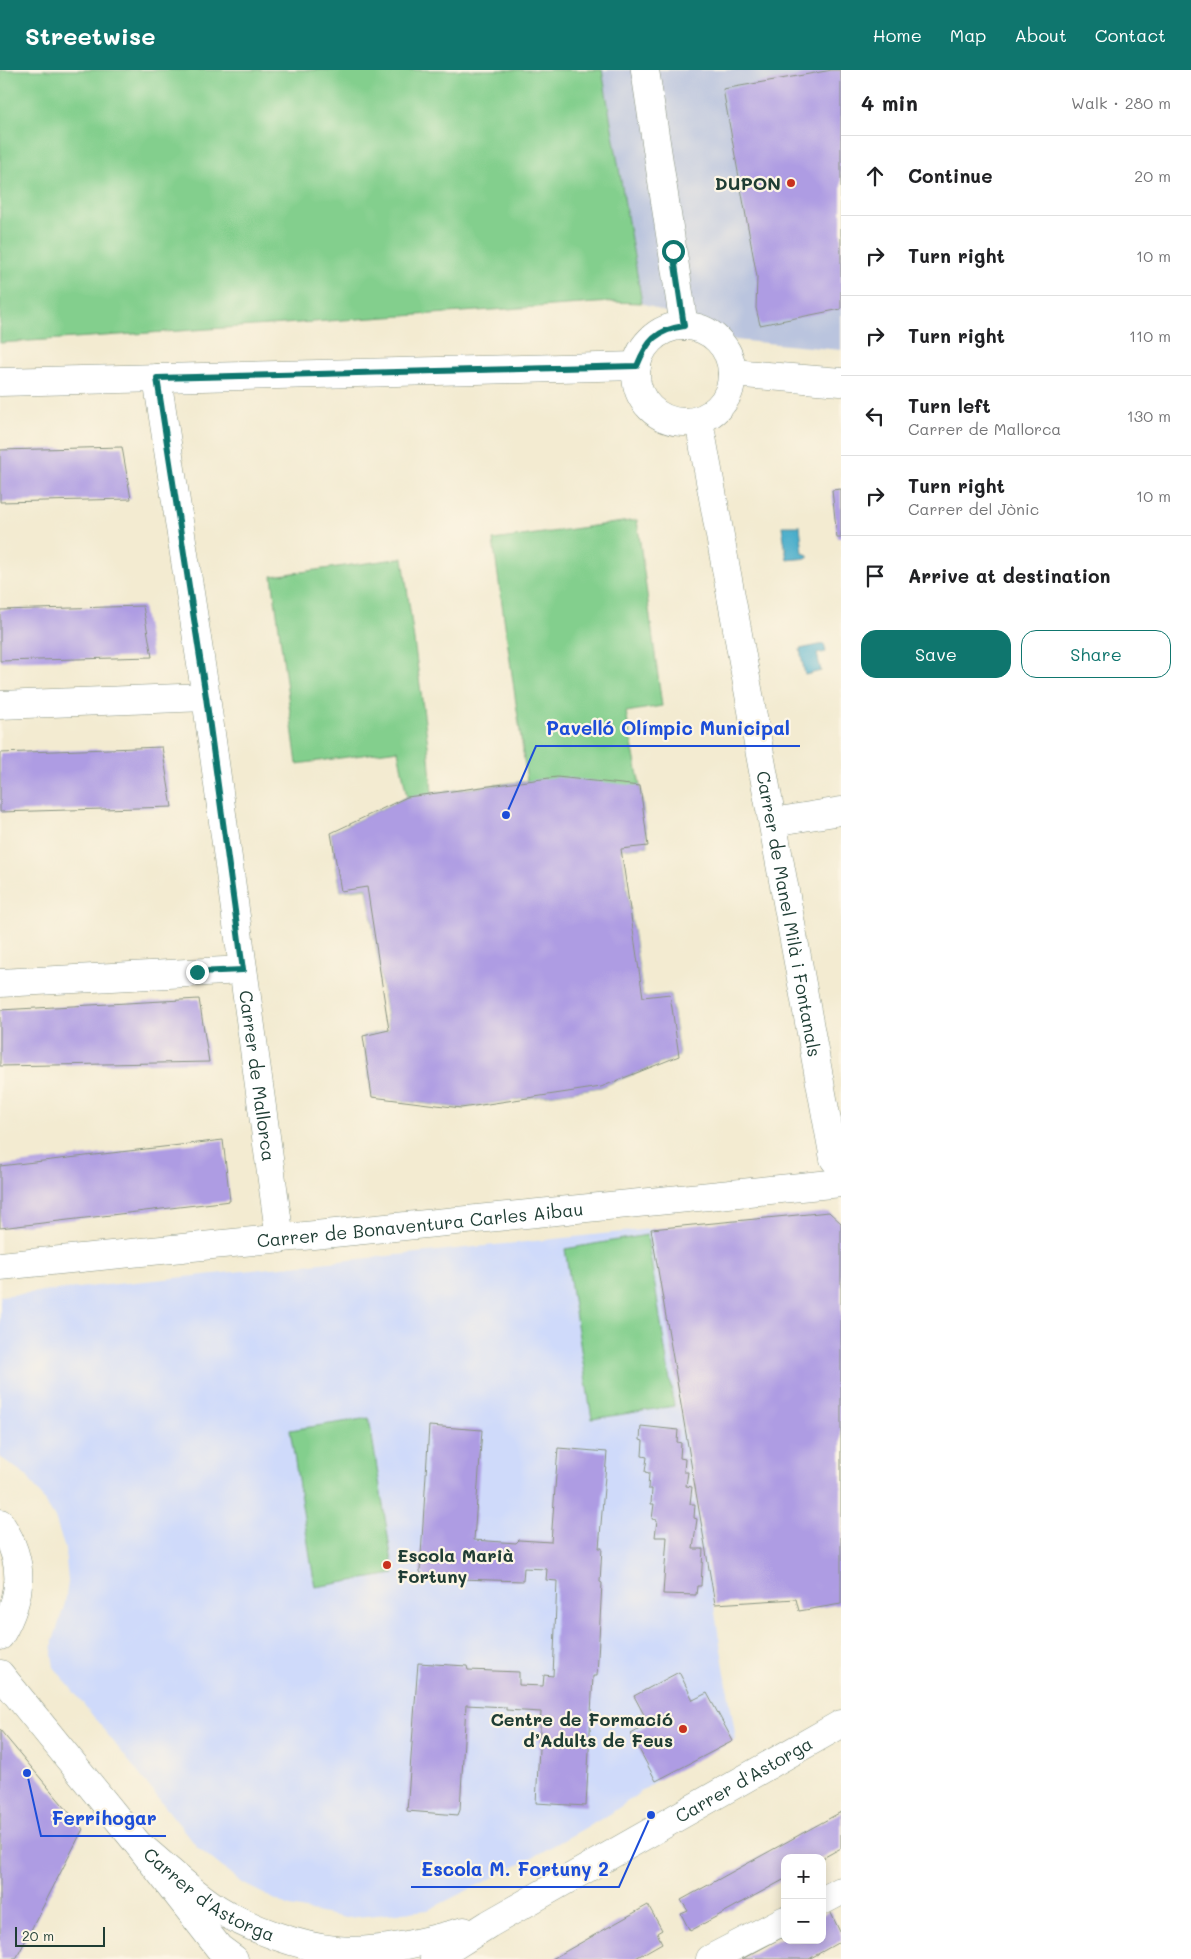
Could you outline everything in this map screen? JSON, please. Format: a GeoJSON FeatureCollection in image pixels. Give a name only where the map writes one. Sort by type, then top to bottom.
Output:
{"type":"FeatureCollection","features":[{"type":"Feature","properties":{"kind":"street"},"geometry":{"type":"LineString","coordinates":[[645,70],[684,326]]}},
{"type":"Feature","properties":{"kind":"street"},"geometry":{"type":"LineString","coordinates":[[684,326],[700,328],[720,341],[729,355],[732,373],[730,389],[721,404],[713,414],[699,421],[680,422],[668,419],[653,411],[641,396],[636,380],[637,366],[644,348],[656,335],[670,328],[684,326]]}},
{"type":"Feature","properties":{"kind":"street"},"geometry":{"type":"LineString","coordinates":[[0,382],[637,366]]}},
{"type":"Feature","properties":{"kind":"street"},"geometry":{"type":"LineString","coordinates":[[732,373],[841,382]]}},
{"type":"Feature","properties":{"kind":"street","name":"Carrer de Mallorca"},"geometry":{"type":"LineString","coordinates":[[157,378],[206,697],[280,1239]]}},
{"type":"Feature","properties":{"kind":"street","name":"Carrer de Manel Milà i Fontanals"},"geometry":{"type":"LineString","coordinates":[[699,421],[834,1159],[841,1168]]}},
{"type":"Feature","properties":{"kind":"street"},"geometry":{"type":"LineString","coordinates":[[0,705],[206,697]]}},
{"type":"Feature","properties":{"kind":"street"},"geometry":{"type":"LineString","coordinates":[[773,822],[841,811]]}},
{"type":"Feature","properties":{"kind":"street"},"geometry":{"type":"LineString","coordinates":[[0,983],[243,970]]}},
{"type":"Feature","properties":{"kind":"street","name":"Carrer de Bonaventura Carles Aibau"},"geometry":{"type":"LineString","coordinates":[[0,1266],[841,1183]]}},
{"type":"Feature","properties":{"kind":"street"},"geometry":{"type":"LineString","coordinates":[[0,1523],[10,1538],[17,1557],[20,1574],[10,1620],[0,1636]]}},
{"type":"Feature","properties":{"kind":"street","name":"Carrer d'Astorga"},"geometry":{"type":"LineString","coordinates":[[0,1674],[138,1844],[224,1955]]}},
{"type":"Feature","properties":{"kind":"street","name":"Carrer d'Astorga"},"geometry":{"type":"LineString","coordinates":[[434,1959],[489,1924],[841,1724]]}},
{"type":"Feature","properties":{"kind":"street","name":"Carrer d'Astorga"},"geometry":{"type":"LineString","coordinates":[[138,1844],[217,1908],[241,1922],[307,1944],[336,1950],[368,1949],[420,1942],[489,1924]]}},
{"type":"Feature","properties":{"kind":"street"},"geometry":{"type":"LineString","coordinates":[[826,1899],[841,1891]]}},
{"type":"Feature","properties":{"kind":"street"},"geometry":{"type":"LineString","coordinates":[[710,1959],[781,1922]]}},
{"type":"Feature","properties":{"kind":"shaded area"},"geometry":{"type":"Polygon","coordinates":[[[602,70],[841,70],[841,350],[735,340],[642,303],[602,70]]]}},
{"type":"Feature","properties":{"kind":"shaded area","name":"Escola Marià Fortuny"},"geometry":{"type":"Polygon","coordinates":[[[651,1229],[736,1739],[733,1741],[708,1693],[693,1700],[678,1672],[634,1696],[649,1724],[631,1734],[656,1781],[610,1814],[524,1862],[428,1910],[346,1918],[290,1907],[242,1883],[198,1848],[54,1667],[52,1655],[53,1641],[65,1603],[68,1582],[65,1549],[55,1518],[42,1497],[26,1475],[0,1457],[0,1296],[651,1229]]]}},
{"type":"Feature","properties":{"kind":"green space"},"geometry":{"type":"Polygon","coordinates":[[[0,70],[602,70],[642,303],[611,302],[0,343],[0,70]]]}},
{"type":"Feature","properties":{"kind":"green space"},"geometry":{"type":"Polygon","coordinates":[[[637,520],[662,706],[626,712],[640,786],[648,846],[621,849],[643,997],[670,994],[679,1056],[601,1087],[461,1108],[372,1097],[363,1036],[389,1030],[367,888],[341,891],[331,833],[407,797],[398,750],[297,764],[272,576],[403,558],[428,745],[432,793],[527,781],[493,540],[637,520]]]}},
{"type":"Feature","properties":{"kind":"green space"},"geometry":{"type":"Polygon","coordinates":[[[647,1235],[674,1406],[592,1419],[565,1249],[647,1235]]]}},
{"type":"Feature","properties":{"kind":"green space"},"geometry":{"type":"Polygon","coordinates":[[[369,1418],[394,1574],[315,1587],[290,1430],[369,1418]]]}},
{"type":"Feature","properties":{"kind":"water"},"geometry":{"type":"Polygon","coordinates":[[[782,526],[800,526],[803,553],[808,555],[808,558],[787,560],[782,526]]]}},
{"type":"Feature","properties":{"kind":"water"},"geometry":{"type":"Polygon","coordinates":[[[824,644],[826,652],[817,654],[821,671],[805,675],[800,649],[824,644]]]}},
{"type":"Feature","properties":{"kind":"building","name":"DUPON"},"geometry":{"type":"Polygon","coordinates":[[[841,70],[841,309],[760,325],[756,308],[757,277],[723,89],[841,70]]]}},
{"type":"Feature","properties":{"kind":"building"},"geometry":{"type":"Polygon","coordinates":[[[122,447],[131,499],[0,502],[0,450],[122,447]]]}},
{"type":"Feature","properties":{"kind":"building"},"geometry":{"type":"Polygon","coordinates":[[[841,489],[841,538],[837,538],[832,490],[841,489]]]}},
{"type":"Feature","properties":{"kind":"building"},"geometry":{"type":"Polygon","coordinates":[[[143,606],[152,657],[0,661],[0,610],[143,606]]]}},
{"type":"Feature","properties":{"kind":"building"},"geometry":{"type":"Polygon","coordinates":[[[162,747],[172,807],[0,812],[0,753],[162,747]]]}},
{"type":"Feature","properties":{"kind":"building"},"geometry":{"type":"Polygon","coordinates":[[[557,777],[640,786],[648,846],[621,849],[643,997],[670,994],[679,1056],[601,1087],[461,1108],[372,1097],[363,1036],[389,1030],[367,887],[341,891],[331,833],[407,797],[557,777]]]}},
{"type":"Feature","properties":{"kind":"building"},"geometry":{"type":"Polygon","coordinates":[[[199,999],[209,1062],[0,1066],[0,1010],[199,999]]]}},
{"type":"Feature","properties":{"kind":"building"},"geometry":{"type":"Polygon","coordinates":[[[223,1140],[230,1201],[0,1228],[0,1166],[223,1140]]]}},
{"type":"Feature","properties":{"kind":"building"},"geometry":{"type":"Polygon","coordinates":[[[829,1212],[841,1223],[841,1604],[799,1611],[796,1599],[715,1604],[651,1229],[829,1212]]]}},
{"type":"Feature","properties":{"kind":"building"},"geometry":{"type":"Polygon","coordinates":[[[429,1426],[482,1430],[474,1540],[516,1543],[519,1540],[551,1542],[558,1448],[607,1452],[599,1548],[602,1548],[600,1582],[602,1583],[597,1676],[593,1676],[586,1806],[536,1803],[541,1712],[506,1710],[506,1707],[466,1705],[460,1810],[458,1815],[407,1811],[418,1663],[467,1666],[468,1670],[519,1672],[519,1685],[543,1686],[544,1675],[553,1676],[557,1581],[546,1580],[547,1569],[524,1568],[523,1581],[428,1578],[420,1572],[429,1426]]]}},
{"type":"Feature","properties":{"kind":"building"},"geometry":{"type":"Polygon","coordinates":[[[641,1426],[678,1430],[677,1442],[681,1443],[680,1458],[685,1459],[684,1472],[688,1472],[686,1486],[692,1487],[690,1504],[695,1504],[694,1518],[697,1519],[693,1549],[703,1549],[701,1586],[697,1586],[696,1595],[663,1594],[667,1537],[655,1537],[657,1520],[652,1519],[654,1504],[651,1504],[652,1489],[648,1489],[649,1473],[645,1472],[647,1457],[642,1456],[641,1426]]]}},
{"type":"Feature","properties":{"kind":"building","name":"Centre de Formació d’Adults de Feus"},"geometry":{"type":"Polygon","coordinates":[[[679,1672],[693,1700],[707,1693],[733,1741],[656,1781],[631,1734],[649,1724],[634,1696],[679,1672]]]}},
{"type":"Feature","properties":{"kind":"building"},"geometry":{"type":"Polygon","coordinates":[[[0,1730],[83,1829],[16,1959],[0,1959],[0,1730]]]}},
{"type":"Feature","properties":{"kind":"building"},"geometry":{"type":"Polygon","coordinates":[[[841,1812],[841,1848],[826,1856],[826,1854],[781,1854],[781,1881],[690,1931],[681,1914],[688,1911],[681,1900],[841,1812]]]}},
{"type":"Feature","properties":{"kind":"building"},"geometry":{"type":"Polygon","coordinates":[[[648,1905],[662,1930],[657,1933],[662,1943],[634,1959],[552,1959],[648,1905]]]}},
{"type":"Feature","properties":{"kind":"building"},"geometry":{"type":"Polygon","coordinates":[[[830,1911],[841,1934],[841,1941],[809,1959],[742,1959],[781,1938],[781,1944],[826,1944],[826,1913],[830,1911]]]}},
{"type":"Feature","properties":{"kind":"place","name":"DUPON"},"geometry":{"type":"Point","coordinates":[791,183]}},
{"type":"Feature","properties":{"kind":"place","name":"Pavelló Olímpic Municipal"},"geometry":{"type":"Point","coordinates":[506,815]}},
{"type":"Feature","properties":{"kind":"place","name":"Escola Marià Fortuny"},"geometry":{"type":"Point","coordinates":[387,1565]}},
{"type":"Feature","properties":{"kind":"place","name":"Centre de Formació d’Adults de Feus"},"geometry":{"type":"Point","coordinates":[683,1729]}},
{"type":"Feature","properties":{"kind":"place","name":"Ferrihogar"},"geometry":{"type":"Point","coordinates":[27,1773]}},
{"type":"Feature","properties":{"kind":"place","name":"Escola M. Fortuny 2"},"geometry":{"type":"Point","coordinates":[651,1815]}},
{"type":"Feature","properties":{"kind":"route"},"geometry":{"type":"LineString","coordinates":[[197,972],[243,970],[206,697],[157,378],[637,366],[644,348],[656,335],[670,328],[684,326],[673,251]]}}]}
